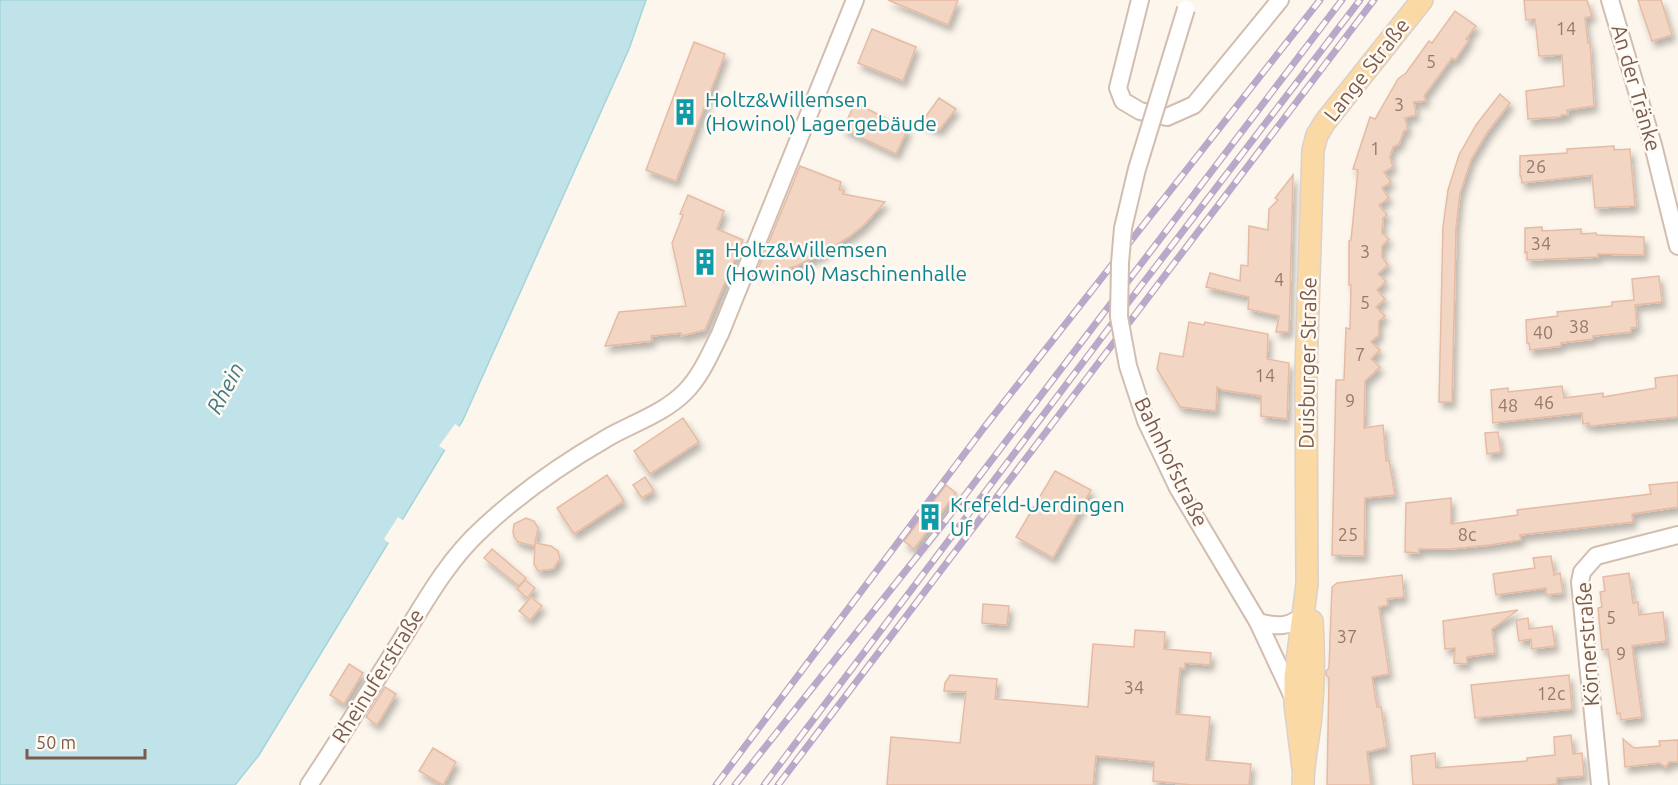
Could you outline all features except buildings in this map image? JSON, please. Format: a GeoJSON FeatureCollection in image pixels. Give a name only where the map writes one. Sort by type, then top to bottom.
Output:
{"type":"FeatureCollection","features":[{"type":"Feature","properties":{"kind":"main road","name":"Lange Straße"},"geometry":{"type":"LineString","coordinates":[[1315,142],[1325,122],[1422,0]]}},
{"type":"Feature","properties":{"kind":"main road","name":"Duisburger Straße"},"geometry":{"type":"LineString","coordinates":[[1295,704],[1295,677],[1307,584],[1306,371],[1312,158],[1315,142]]}},
{"type":"Feature","properties":{"kind":"main road","name":"Duisburger Straße"},"geometry":{"type":"LineString","coordinates":[[1303,777],[1311,715],[1314,653],[1307,584]]}},
{"type":"Feature","properties":{"kind":"main road","name":"Bahnhofstraße"},"geometry":{"type":"LineString","coordinates":[[1295,704],[1303,777]]}},
{"type":"Feature","properties":{"kind":"street","name":"Rheinuferstraße"},"geometry":{"type":"LineString","coordinates":[[309,785],[339,741],[447,567],[480,530],[518,497],[560,466],[608,437],[664,409],[684,393],[698,377],[720,334],[855,0]]}},
{"type":"Feature","properties":{"kind":"street"},"geometry":{"type":"LineString","coordinates":[[1140,0],[1118,88],[1123,101],[1140,111],[1167,117],[1194,105],[1280,0]]}},
{"type":"Feature","properties":{"kind":"street","name":"An der Tränke"},"geometry":{"type":"LineString","coordinates":[[1610,0],[1653,145],[1678,246]]}},
{"type":"Feature","properties":{"kind":"street","name":"Bahnhofstraße"},"geometry":{"type":"LineString","coordinates":[[1188,4],[1137,169],[1123,228],[1119,317],[1128,366],[1146,422],[1178,488],[1258,622],[1295,704]]}},
{"type":"Feature","properties":{"kind":"street","name":"Körnerstraße"},"geometry":{"type":"LineString","coordinates":[[1600,785],[1580,582],[1582,572],[1596,556],[1678,535]]}},
{"type":"Feature","properties":{"kind":"street"},"geometry":{"type":"LineString","coordinates":[[1258,622],[1280,626],[1297,622],[1304,615]]}},
{"type":"Feature","properties":{"kind":"water","name":"Rhein"},"geometry":{"type":"Polygon","coordinates":[[[0,0],[646,0],[629,49],[463,420],[259,755],[235,785],[0,785],[0,0]]]}},
{"type":"Feature","properties":{"kind":"pier"},"geometry":{"type":"Polygon","coordinates":[[[455,424],[461,428],[447,451],[439,446],[455,424]]]}},
{"type":"Feature","properties":{"kind":"pier"},"geometry":{"type":"Polygon","coordinates":[[[398,517],[404,521],[390,544],[384,539],[398,517]]]}},
{"type":"Feature","properties":{"kind":"railway"},"geometry":{"type":"LineString","coordinates":[[716,785],[983,429],[1320,0]]}},
{"type":"Feature","properties":{"kind":"railway"},"geometry":{"type":"LineString","coordinates":[[735,785],[943,524],[1342,0]]}},
{"type":"Feature","properties":{"kind":"railway"},"geometry":{"type":"LineString","coordinates":[[764,785],[1360,0]]}},
{"type":"Feature","properties":{"kind":"railway"},"geometry":{"type":"LineString","coordinates":[[778,785],[1374,0]]}},
{"type":"Feature","properties":{"kind":"place","name":"Holtz&Willemsen (Howinol) Lagergebäude"},"geometry":{"type":"Point","coordinates":[685,112]}},
{"type":"Feature","properties":{"kind":"place","name":"Holtz&Willemsen (Howinol) Maschinenhalle"},"geometry":{"type":"Point","coordinates":[705,262]}},
{"type":"Feature","properties":{"kind":"place","name":"Krefeld-Uerdingen Uf"},"geometry":{"type":"Point","coordinates":[930,517]}}]}
